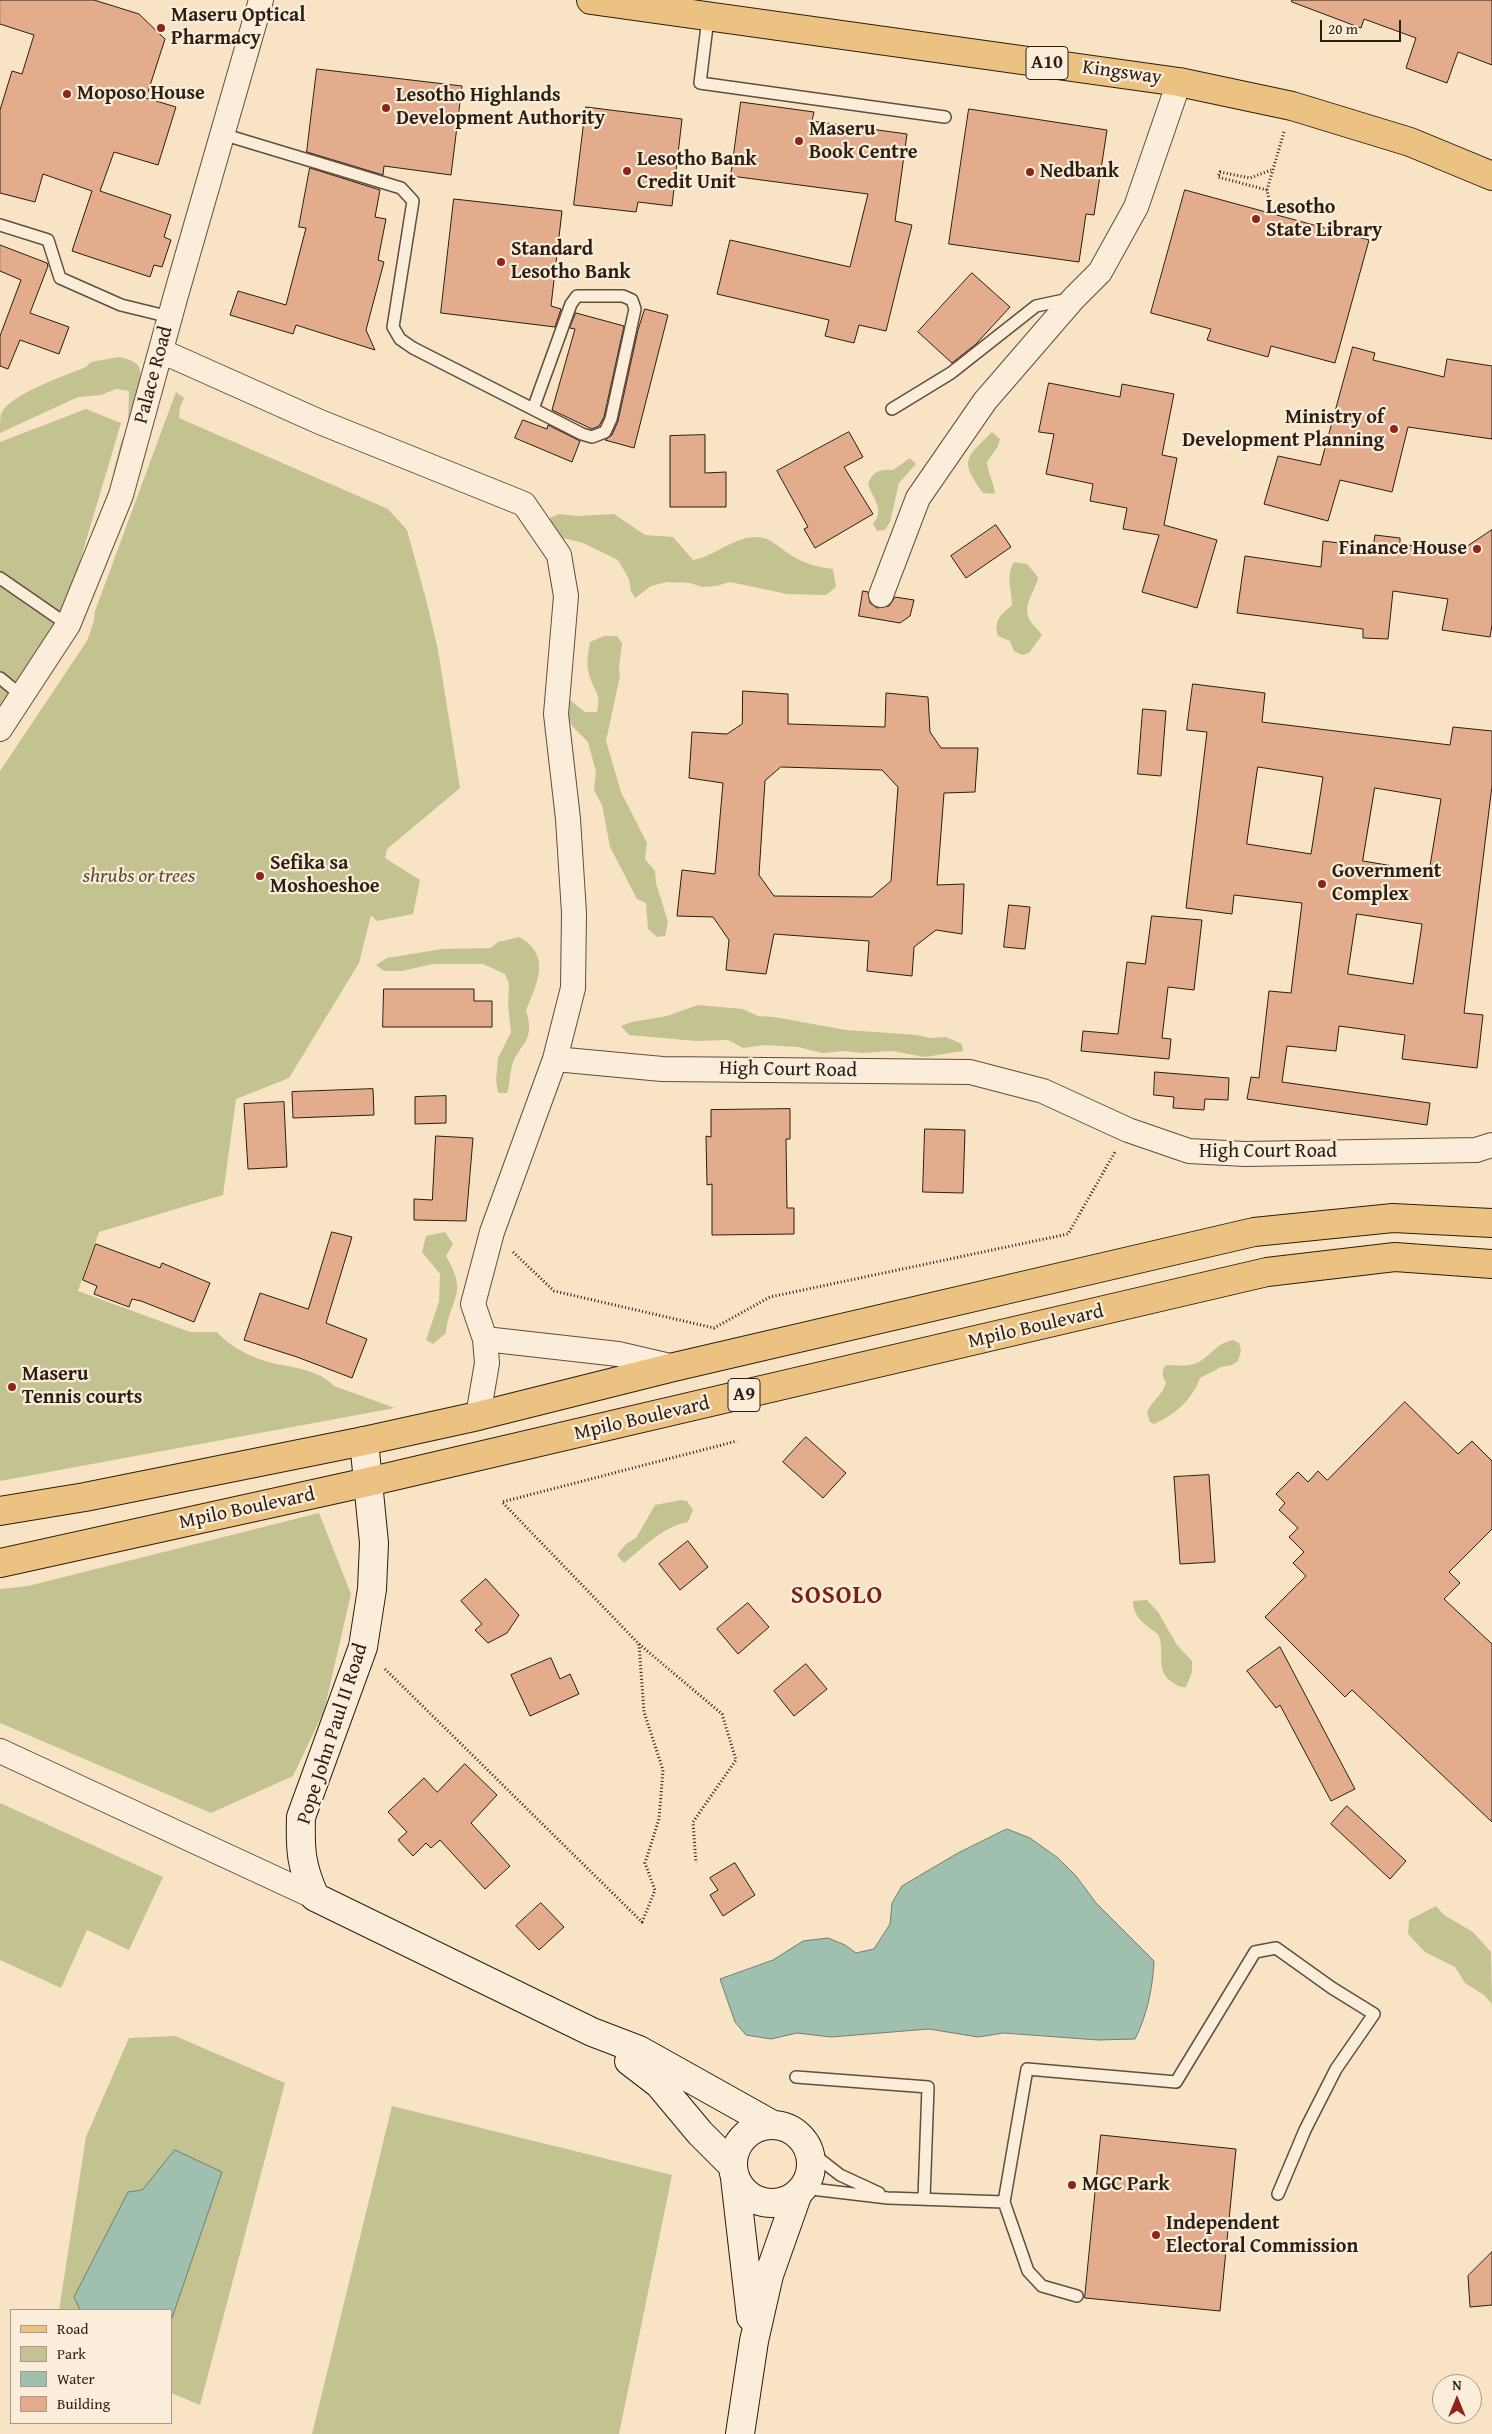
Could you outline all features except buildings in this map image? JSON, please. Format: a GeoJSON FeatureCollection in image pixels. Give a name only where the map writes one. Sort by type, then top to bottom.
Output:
{"type":"FeatureCollection","features":[{"type":"Feature","properties":{"kind":"main road","name":"Kingsway"},"geometry":{"type":"LineString","coordinates":[[591,0],[627,3],[708,18],[952,49],[1179,82],[1292,106],[1410,142],[1492,176]]}},
{"type":"Feature","properties":{"kind":"main road","name":"Mpilo Boulevard"},"geometry":{"type":"LineString","coordinates":[[0,1511],[364,1441],[478,1416],[674,1367],[1254,1232],[1393,1218],[1492,1223]]}},
{"type":"Feature","properties":{"kind":"main road","name":"Mpilo Boulevard"},"geometry":{"type":"LineString","coordinates":[[0,1563],[368,1482],[1267,1272],[1394,1258],[1492,1264]]}},
{"type":"Feature","properties":{"kind":"main road","name":"Pope John Paul II Road"},"geometry":{"type":"LineString","coordinates":[[315,1897],[304,1871],[300,1843],[301,1817],[363,1647],[372,1589],[374,1543],[364,1441]]}},
{"type":"Feature","properties":{"kind":"main road"},"geometry":{"type":"LineString","coordinates":[[315,1897],[592,2032],[639,2050],[773,2125],[794,2132],[803,2140],[811,2163],[809,2176],[801,2191],[769,2274],[754,2341],[740,2434]]}},
{"type":"Feature","properties":{"kind":"main road"},"geometry":{"type":"LineString","coordinates":[[592,2032],[659,2084],[734,2172],[742,2189],[751,2197],[762,2202],[775,2203],[787,2200],[801,2191]]}},
{"type":"Feature","properties":{"kind":"main road"},"geometry":{"type":"LineString","coordinates":[[754,2341],[745,2246],[734,2172],[734,2154],[740,2142],[748,2133],[760,2127],[773,2125]]}},
{"type":"Feature","properties":{"kind":"street","name":"Palace Road"},"geometry":{"type":"LineString","coordinates":[[0,729],[68,625],[121,495],[170,316],[262,0]]}},
{"type":"Feature","properties":{"kind":"street"},"geometry":{"type":"LineString","coordinates":[[881,594],[918,498],[985,401],[1074,298],[1100,272],[1136,207],[1179,82]]}},
{"type":"Feature","properties":{"kind":"street"},"geometry":{"type":"LineString","coordinates":[[161,350],[320,422],[524,504],[559,555],[566,596],[556,714],[568,819],[574,913],[573,988],[555,1059],[492,1232],[473,1304],[485,1339],[487,1363],[478,1416]]}},
{"type":"Feature","properties":{"kind":"street","name":"High Court Road"},"geometry":{"type":"LineString","coordinates":[[555,1059],[662,1069],[970,1072],[1043,1090],[1128,1130],[1189,1151],[1245,1154],[1476,1150],[1492,1145]]}},
{"type":"Feature","properties":{"kind":"street"},"geometry":{"type":"LineString","coordinates":[[485,1339],[618,1354],[674,1367]]}},
{"type":"Feature","properties":{"kind":"street"},"geometry":{"type":"LineString","coordinates":[[0,1751],[315,1897]]}},
{"type":"Feature","properties":{"kind":"lane"},"geometry":{"type":"LineString","coordinates":[[708,18],[700,83],[944,117]]}},
{"type":"Feature","properties":{"kind":"lane"},"geometry":{"type":"LineString","coordinates":[[222,134],[401,188],[413,202],[393,327],[400,339],[533,409],[582,434],[592,436],[605,432],[611,420],[635,309],[632,300],[623,296],[577,296],[571,304],[533,409]]}},
{"type":"Feature","properties":{"kind":"lane"},"geometry":{"type":"LineString","coordinates":[[0,225],[48,240],[60,278],[122,305],[170,316]]}},
{"type":"Feature","properties":{"kind":"lane"},"geometry":{"type":"LineString","coordinates":[[892,409],[951,373],[1036,306],[1074,298]]}},
{"type":"Feature","properties":{"kind":"lane"},"geometry":{"type":"LineString","coordinates":[[0,578],[68,625]]}},
{"type":"Feature","properties":{"kind":"lane"},"geometry":{"type":"LineString","coordinates":[[0,678],[22,696]]}},
{"type":"Feature","properties":{"kind":"lane"},"geometry":{"type":"LineString","coordinates":[[1077,2296],[1042,2286],[1028,2271],[1004,2202],[1027,2069],[1176,2082],[1255,1952],[1276,1948],[1332,1988],[1374,2014],[1336,2069],[1305,2130],[1278,2194]]}},
{"type":"Feature","properties":{"kind":"lane"},"geometry":{"type":"LineString","coordinates":[[796,2077],[928,2086],[924,2198]]}},
{"type":"Feature","properties":{"kind":"lane"},"geometry":{"type":"LineString","coordinates":[[808,2150],[840,2175],[888,2198]]}},
{"type":"Feature","properties":{"kind":"lane"},"geometry":{"type":"LineString","coordinates":[[801,2191],[888,2198],[1004,2202]]}},
{"type":"Feature","properties":{"kind":"path"},"geometry":{"type":"LineString","coordinates":[[1272,214],[1267,190],[1271,170],[1292,106]]}},
{"type":"Feature","properties":{"kind":"path"},"geometry":{"type":"LineString","coordinates":[[1267,190],[1218,177],[1220,172],[1250,178],[1271,170]]}},
{"type":"Feature","properties":{"kind":"path"},"geometry":{"type":"LineString","coordinates":[[492,1232],[554,1291],[714,1328],[770,1297],[1068,1234],[1128,1130]]}},
{"type":"Feature","properties":{"kind":"path"},"geometry":{"type":"LineString","coordinates":[[696,1863],[693,1822],[736,1760],[722,1714],[639,1644],[502,1502],[737,1442]]}},
{"type":"Feature","properties":{"kind":"path"},"geometry":{"type":"LineString","coordinates":[[363,1647],[642,1922],[655,1890],[645,1863],[659,1819],[663,1770],[644,1712],[639,1644]]}},
{"type":"Feature","properties":{"kind":"green space"},"geometry":{"type":"Polygon","coordinates":[[[119,357],[137,365],[140,368],[141,378],[139,393],[105,507],[121,442],[126,433],[129,391],[116,389],[101,395],[78,397],[0,433],[0,418],[6,407],[26,392],[86,367],[91,362],[119,357]]]}},
{"type":"Feature","properties":{"kind":"green space","name":"shrubs or trees"},"geometry":{"type":"Polygon","coordinates":[[[176,392],[184,398],[180,407],[179,418],[388,509],[407,530],[438,650],[460,788],[387,849],[385,858],[420,880],[413,914],[377,921],[371,915],[359,963],[289,1078],[236,1099],[223,1195],[99,1232],[78,1291],[190,1332],[217,1332],[229,1343],[252,1356],[315,1374],[334,1386],[395,1408],[0,1481],[0,771],[87,641],[94,621],[95,611],[176,392]]]}},
{"type":"Feature","properties":{"kind":"green space"},"geometry":{"type":"Polygon","coordinates":[[[86,409],[121,423],[61,625],[0,708],[0,442],[86,409]]]}},
{"type":"Feature","properties":{"kind":"green space"},"geometry":{"type":"Polygon","coordinates":[[[992,432],[1000,439],[998,446],[987,462],[995,494],[983,493],[968,467],[971,455],[992,432]]]}},
{"type":"Feature","properties":{"kind":"green space"},"geometry":{"type":"Polygon","coordinates":[[[910,458],[916,464],[899,483],[890,522],[885,530],[877,531],[873,524],[877,519],[878,508],[868,484],[872,476],[878,472],[893,470],[910,458]]]}},
{"type":"Feature","properties":{"kind":"green space"},"geometry":{"type":"Polygon","coordinates":[[[559,514],[577,516],[614,514],[645,535],[673,537],[693,560],[709,555],[738,540],[761,537],[805,562],[833,569],[836,587],[826,595],[787,594],[730,582],[702,587],[690,583],[667,582],[651,586],[635,598],[631,591],[629,579],[618,560],[583,543],[551,535],[540,522],[559,514]]]}},
{"type":"Feature","properties":{"kind":"green space"},"geometry":{"type":"Polygon","coordinates":[[[1014,562],[1027,564],[1038,577],[1027,611],[1030,621],[1042,635],[1029,653],[1022,655],[1014,651],[1010,641],[998,636],[997,630],[999,618],[1012,605],[1009,578],[1014,562]]]}},
{"type":"Feature","properties":{"kind":"green space"},"geometry":{"type":"Polygon","coordinates":[[[604,636],[617,636],[622,643],[620,676],[606,741],[621,792],[647,843],[645,859],[655,871],[656,883],[668,922],[665,936],[657,937],[648,929],[646,903],[637,899],[610,847],[602,805],[594,790],[596,772],[588,742],[573,727],[560,705],[561,693],[585,712],[597,712],[598,696],[589,674],[588,658],[590,642],[604,636]]]}},
{"type":"Feature","properties":{"kind":"green space"},"geometry":{"type":"Polygon","coordinates":[[[519,937],[536,953],[539,971],[526,1011],[529,1022],[527,1037],[514,1061],[507,1093],[498,1093],[496,1080],[498,1058],[511,1032],[508,1005],[509,984],[505,974],[483,964],[433,964],[402,971],[384,971],[376,965],[387,958],[442,949],[491,948],[498,942],[519,937]]]}},
{"type":"Feature","properties":{"kind":"green space"},"geometry":{"type":"Polygon","coordinates":[[[698,1005],[743,1009],[758,1016],[774,1017],[846,1030],[917,1035],[930,1038],[946,1037],[962,1044],[963,1051],[925,1057],[892,1051],[822,1053],[798,1047],[764,1045],[743,1048],[728,1040],[696,1041],[629,1035],[621,1026],[632,1022],[667,1016],[698,1005]]]}},
{"type":"Feature","properties":{"kind":"green space"},"geometry":{"type":"Polygon","coordinates":[[[445,1232],[453,1244],[446,1256],[453,1269],[457,1288],[446,1333],[433,1344],[426,1340],[439,1302],[440,1274],[422,1252],[426,1236],[445,1232]]]}},
{"type":"Feature","properties":{"kind":"green space"},"geometry":{"type":"Polygon","coordinates":[[[1233,1340],[1239,1343],[1241,1351],[1238,1361],[1200,1378],[1193,1393],[1182,1406],[1154,1424],[1150,1422],[1147,1413],[1160,1395],[1166,1382],[1163,1371],[1166,1365],[1184,1366],[1198,1363],[1220,1346],[1233,1340]]]}},
{"type":"Feature","properties":{"kind":"green space"},"geometry":{"type":"Polygon","coordinates":[[[681,1500],[687,1501],[693,1510],[688,1522],[662,1533],[624,1563],[617,1555],[626,1544],[636,1538],[655,1505],[681,1500]]]}},
{"type":"Feature","properties":{"kind":"green space"},"geometry":{"type":"Polygon","coordinates":[[[319,1513],[351,1594],[324,1711],[293,1776],[211,1813],[0,1723],[0,1589],[28,1586],[319,1513]]]}},
{"type":"Feature","properties":{"kind":"green space"},"geometry":{"type":"Polygon","coordinates":[[[1147,1600],[1158,1612],[1177,1645],[1192,1661],[1192,1672],[1186,1687],[1172,1682],[1163,1672],[1158,1634],[1141,1620],[1135,1612],[1133,1601],[1147,1600]]]}},
{"type":"Feature","properties":{"kind":"green space"},"geometry":{"type":"Polygon","coordinates":[[[0,1803],[163,1877],[129,1950],[87,1930],[61,1988],[0,1960],[0,1803]]]}},
{"type":"Feature","properties":{"kind":"green space"},"geometry":{"type":"Polygon","coordinates":[[[1436,1906],[1444,1915],[1473,1932],[1491,1952],[1492,2004],[1484,1995],[1465,1983],[1455,1967],[1425,1952],[1408,1934],[1409,1920],[1436,1906]]]}},
{"type":"Feature","properties":{"kind":"green space"},"geometry":{"type":"Polygon","coordinates":[[[175,2036],[285,2083],[200,2405],[172,2393],[172,2309],[59,2309],[86,2137],[129,2038],[175,2036]]]}},
{"type":"Feature","properties":{"kind":"green space"},"geometry":{"type":"Polygon","coordinates":[[[392,2106],[672,2175],[619,2434],[312,2434],[392,2106]]]}},
{"type":"Feature","properties":{"kind":"water"},"geometry":{"type":"Polygon","coordinates":[[[1007,1829],[1030,1838],[1058,1858],[1076,1876],[1096,1903],[1154,1961],[1149,2001],[1135,2039],[1098,2040],[1004,2033],[978,2037],[929,2029],[831,2037],[797,2033],[771,2039],[746,2035],[735,2022],[720,1979],[773,1960],[803,1941],[828,1938],[845,1945],[856,1953],[874,1949],[890,1924],[892,1903],[902,1886],[958,1853],[1007,1829]]]}},
{"type":"Feature","properties":{"kind":"water"},"geometry":{"type":"Polygon","coordinates":[[[175,2150],[222,2172],[172,2318],[172,2309],[80,2309],[74,2297],[128,2192],[142,2190],[175,2150]]]}},
{"type":"Feature","properties":{"kind":"place","name":"Maseru Optical Pharmacy"},"geometry":{"type":"Point","coordinates":[161,28]}},
{"type":"Feature","properties":{"kind":"place","name":"Moposo House"},"geometry":{"type":"Point","coordinates":[67,94]}},
{"type":"Feature","properties":{"kind":"place","name":"Lesotho Highlands Development Authority"},"geometry":{"type":"Point","coordinates":[386,108]}},
{"type":"Feature","properties":{"kind":"place","name":"Maseru Book Centre"},"geometry":{"type":"Point","coordinates":[799,141]}},
{"type":"Feature","properties":{"kind":"place","name":"Lesotho Bank Credit Unit"},"geometry":{"type":"Point","coordinates":[627,171]}},
{"type":"Feature","properties":{"kind":"place","name":"Nedbank"},"geometry":{"type":"Point","coordinates":[1030,172]}},
{"type":"Feature","properties":{"kind":"place","name":"Lesotho State Library"},"geometry":{"type":"Point","coordinates":[1256,219]}},
{"type":"Feature","properties":{"kind":"place","name":"Standard Lesotho Bank"},"geometry":{"type":"Point","coordinates":[501,262]}},
{"type":"Feature","properties":{"kind":"place","name":"Ministry of Development Planning"},"geometry":{"type":"Point","coordinates":[1394,429]}},
{"type":"Feature","properties":{"kind":"place","name":"Finance House"},"geometry":{"type":"Point","coordinates":[1477,549]}},
{"type":"Feature","properties":{"kind":"place","name":"Sefika sa Moshoeshoe"},"geometry":{"type":"Point","coordinates":[260,876]}},
{"type":"Feature","properties":{"kind":"place","name":"Government Complex"},"geometry":{"type":"Point","coordinates":[1322,884]}},
{"type":"Feature","properties":{"kind":"place","name":"Maseru Tennis courts"},"geometry":{"type":"Point","coordinates":[12,1387]}},
{"type":"Feature","properties":{"kind":"place","name":"MGC Park"},"geometry":{"type":"Point","coordinates":[1072,2185]}},
{"type":"Feature","properties":{"kind":"place","name":"Independent Electoral Commission"},"geometry":{"type":"Point","coordinates":[1156,2235]}},
{"type":"Feature","properties":{"kind":"district","name":"SOSOLO"},"geometry":{"type":"Point","coordinates":[837,1597]}}]}
